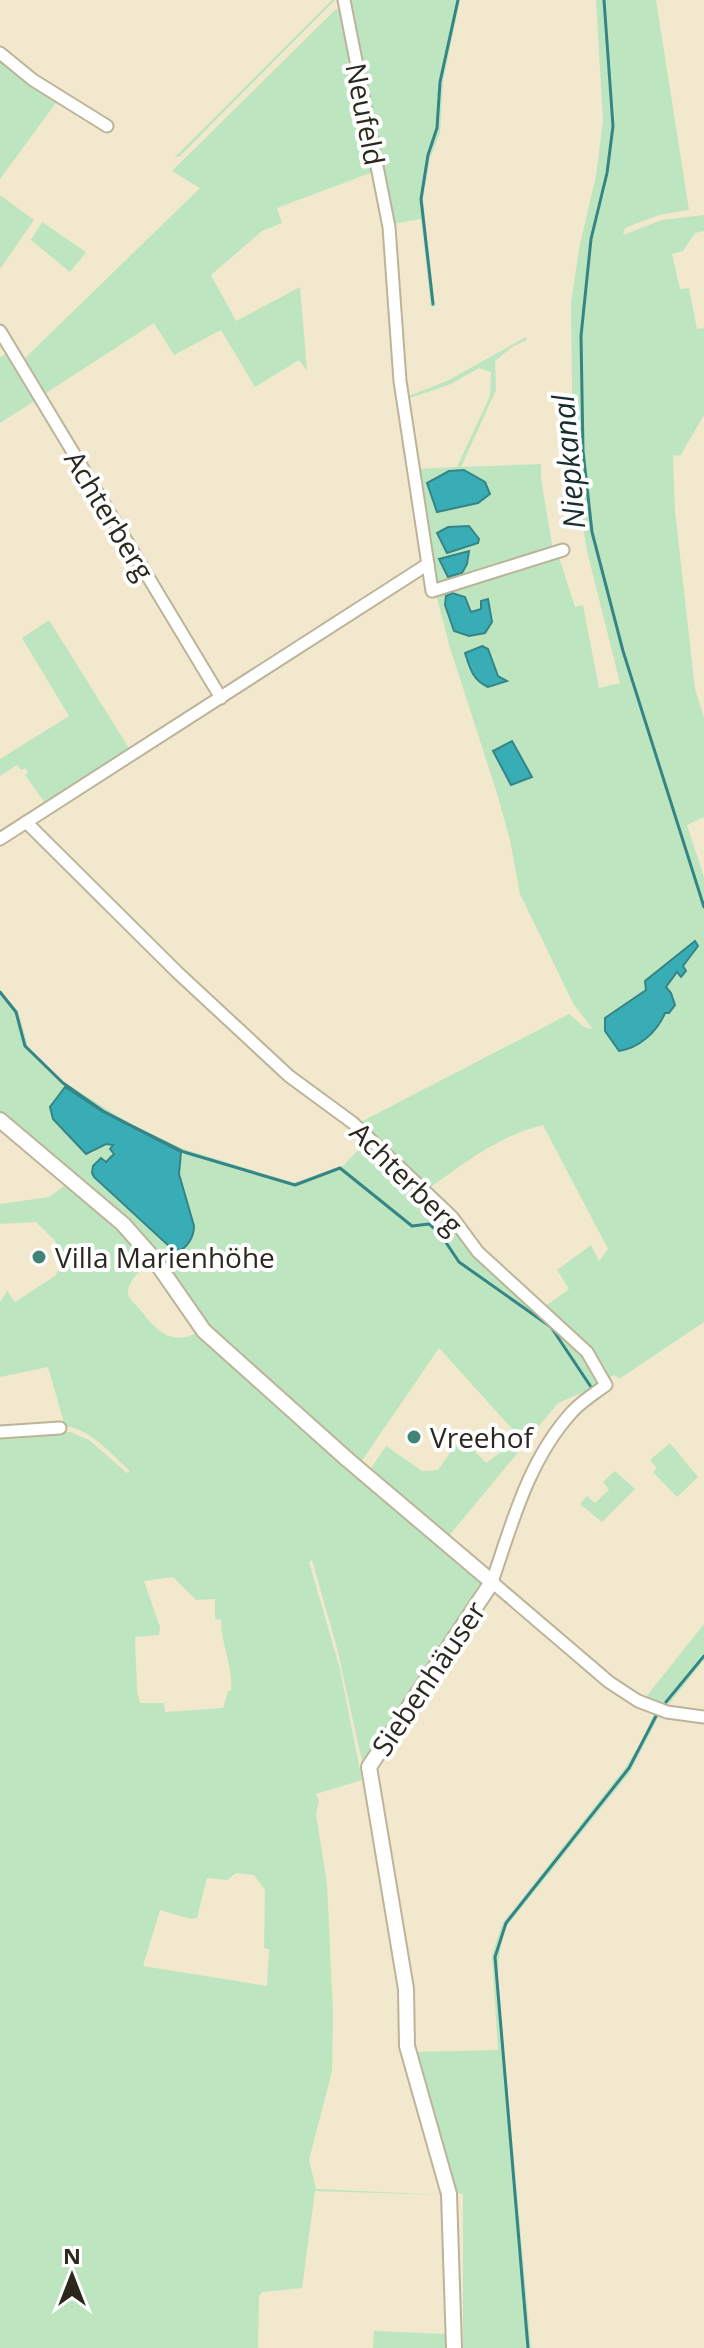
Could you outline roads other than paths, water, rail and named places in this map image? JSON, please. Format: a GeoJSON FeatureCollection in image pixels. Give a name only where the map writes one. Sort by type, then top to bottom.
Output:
{"type":"FeatureCollection","features":[{"type":"Feature","properties":{"kind":"street","name":"Neufeld"},"geometry":{"type":"LineString","coordinates":[[344,0],[389,227],[400,381],[428,564]]}},
{"type":"Feature","properties":{"kind":"street"},"geometry":{"type":"LineString","coordinates":[[0,53],[33,80],[107,126]]}},
{"type":"Feature","properties":{"kind":"street","name":"Achterberg"},"geometry":{"type":"LineString","coordinates":[[0,331],[221,698]]}},
{"type":"Feature","properties":{"kind":"street"},"geometry":{"type":"LineString","coordinates":[[0,839],[428,564],[432,591],[563,550]]}},
{"type":"Feature","properties":{"kind":"street","name":"Achterberg"},"geometry":{"type":"LineString","coordinates":[[26,822],[188,983],[289,1076],[353,1123],[452,1217],[478,1252],[587,1352],[599,1371],[606,1385],[572,1412],[540,1458],[523,1493],[492,1582]]}},
{"type":"Feature","properties":{"kind":"street","name":"Siebenhäuser"},"geometry":{"type":"LineString","coordinates":[[0,1120],[123,1224],[154,1259],[204,1331],[348,1460],[492,1582],[369,1767],[406,1989],[407,2046],[449,2194],[454,2348]]}},
{"type":"Feature","properties":{"kind":"street"},"geometry":{"type":"LineString","coordinates":[[0,1432],[60,1428]]}},
{"type":"Feature","properties":{"kind":"street"},"geometry":{"type":"LineString","coordinates":[[492,1582],[609,1682],[638,1701],[667,1712],[704,1717]]}},
{"type":"Feature","properties":{"kind":"water"},"geometry":{"type":"Polygon","coordinates":[[[464,470],[485,482],[490,494],[478,503],[437,512],[427,483],[449,471],[464,470]]]}},
{"type":"Feature","properties":{"kind":"water"},"geometry":{"type":"Polygon","coordinates":[[[469,526],[479,539],[478,543],[447,553],[437,533],[448,527],[469,526]]]}},
{"type":"Feature","properties":{"kind":"water"},"geometry":{"type":"Polygon","coordinates":[[[469,551],[462,573],[448,577],[439,559],[469,551]]]}},
{"type":"Feature","properties":{"kind":"water"},"geometry":{"type":"Polygon","coordinates":[[[452,593],[465,597],[471,612],[481,609],[481,601],[488,599],[492,622],[485,633],[469,636],[454,631],[445,605],[446,596],[452,593]]]}},
{"type":"Feature","properties":{"kind":"water"},"geometry":{"type":"Polygon","coordinates":[[[482,646],[488,649],[498,676],[507,681],[488,687],[475,677],[465,653],[482,646]]]}},
{"type":"Feature","properties":{"kind":"water"},"geometry":{"type":"Polygon","coordinates":[[[512,741],[532,777],[511,785],[493,751],[512,741]]]}},
{"type":"Feature","properties":{"kind":"water"},"geometry":{"type":"Polygon","coordinates":[[[695,941],[698,946],[683,966],[686,971],[681,977],[677,972],[666,987],[675,1005],[646,1038],[619,1051],[605,1031],[605,1018],[646,990],[645,981],[695,941]]]}},
{"type":"Feature","properties":{"kind":"water"},"geometry":{"type":"Polygon","coordinates":[[[65,1087],[103,1112],[181,1152],[179,1174],[194,1226],[190,1241],[182,1249],[171,1248],[94,1177],[93,1166],[101,1158],[106,1162],[114,1154],[110,1149],[113,1145],[106,1144],[86,1154],[53,1119],[50,1107],[65,1087]]]}},
{"type":"Feature","properties":{"kind":"waterway"},"geometry":{"type":"LineString","coordinates":[[433,304],[421,199],[428,155],[437,128],[440,82],[458,0]]}},
{"type":"Feature","properties":{"kind":"waterway","name":"Niepkanal"},"geometry":{"type":"LineString","coordinates":[[604,0],[613,126],[607,173],[591,239],[581,336],[583,451],[592,532],[623,651],[704,907]]}},
{"type":"Feature","properties":{"kind":"waterway"},"geometry":{"type":"LineString","coordinates":[[0,992],[16,1012],[25,1046],[63,1083],[103,1111],[184,1152],[295,1185],[340,1168],[412,1226],[429,1224],[441,1235],[459,1262],[551,1327],[593,1390]]}},
{"type":"Feature","properties":{"kind":"waterway"},"geometry":{"type":"LineString","coordinates":[[666,1702],[704,1656]]}},
{"type":"Feature","properties":{"kind":"waterway"},"geometry":{"type":"LineString","coordinates":[[528,2348],[495,1957],[506,1923],[629,1768],[656,1716]]}},
{"type":"Feature","properties":{"kind":"place","name":"Villa Marienhöhe"},"geometry":{"type":"Point","coordinates":[39,1257]}},
{"type":"Feature","properties":{"kind":"place","name":"Vreehof"},"geometry":{"type":"Point","coordinates":[414,1437]}}]}
